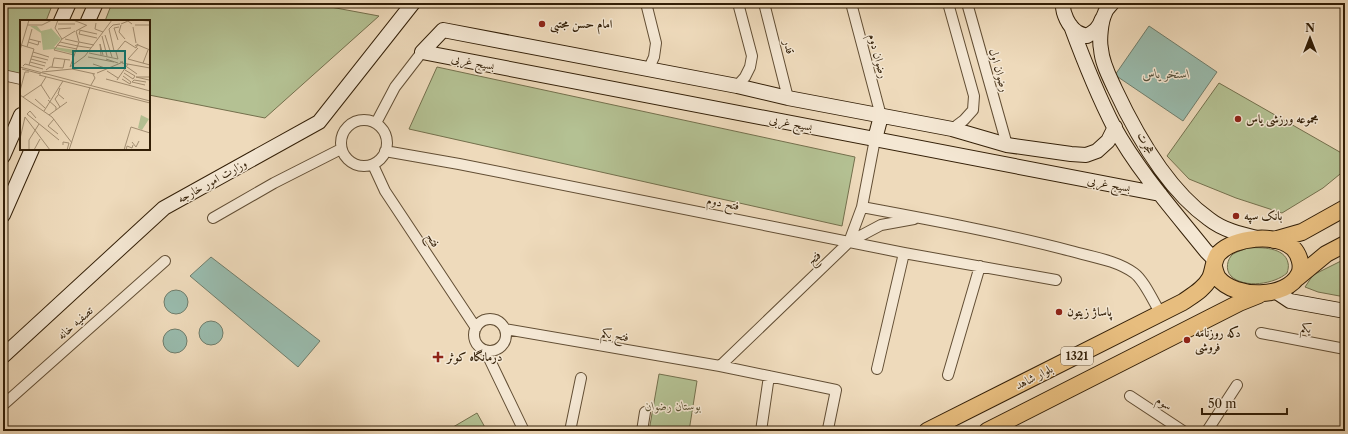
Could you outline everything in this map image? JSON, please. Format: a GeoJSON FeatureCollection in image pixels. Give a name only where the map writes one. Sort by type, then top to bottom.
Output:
{"type":"FeatureCollection","features":[{"type":"Feature","properties":{"kind":"main road"},"geometry":{"type":"LineString","coordinates":[[62,20],[69,3]]}},
{"type":"Feature","properties":{"kind":"main road"},"geometry":{"type":"LineString","coordinates":[[88,20],[96,3]]}},
{"type":"Feature","properties":{"kind":"main road","name":"وزارت امور خارجه"},"geometry":{"type":"LineString","coordinates":[[3,356],[164,208],[319,122],[413,3]]}},
{"type":"Feature","properties":{"kind":"main road","name":"هجرت"},"geometry":{"type":"LineString","coordinates":[[1063,3],[1063,12],[1071,26],[1092,81],[1115,127],[1160,194],[1214,263]]}},
{"type":"Feature","properties":{"kind":"main road"},"geometry":{"type":"LineString","coordinates":[[1071,26],[1078,33],[1087,36],[1094,32],[1099,26],[1107,6]]}},
{"type":"Feature","properties":{"kind":"main road","name":"هجرت"},"geometry":{"type":"LineString","coordinates":[[1107,6],[1100,40],[1104,65],[1123,105],[1151,154],[1182,196],[1209,220],[1230,231],[1267,239]]}},
{"type":"Feature","properties":{"kind":"main road","name":"بسیج غربی"},"geometry":{"type":"LineString","coordinates":[[422,52],[443,30],[952,129],[1007,145],[1086,155],[1097,151],[1108,141],[1115,127]]}},
{"type":"Feature","properties":{"kind":"main road","name":"بسیج غربی"},"geometry":{"type":"LineString","coordinates":[[422,52],[1160,194]]}},
{"type":"Feature","properties":{"kind":"main road"},"geometry":{"type":"LineString","coordinates":[[875,139],[881,116]]}},
{"type":"Feature","properties":{"kind":"main road"},"geometry":{"type":"LineString","coordinates":[[3,156],[20,117]]}},
{"type":"Feature","properties":{"kind":"main road"},"geometry":{"type":"LineString","coordinates":[[3,215],[32,150]]}},
{"type":"Feature","properties":{"kind":"main road"},"geometry":{"type":"LineString","coordinates":[[1345,208],[1302,232],[1231,244],[1217,255],[1214,263],[1218,278],[1238,291],[1281,287],[1296,292],[1345,302]]}},
{"type":"Feature","properties":{"kind":"main road"},"geometry":{"type":"LineString","coordinates":[[1267,239],[1291,247],[1298,254],[1300,259],[1300,272],[1281,287]]}},
{"type":"Feature","properties":{"kind":"main road","name":"1321"},"geometry":{"type":"LineString","coordinates":[[987,431],[1238,303],[1281,287],[1326,254],[1345,244]]}},
{"type":"Feature","properties":{"kind":"main road","name":"بلوار شاهد"},"geometry":{"type":"LineString","coordinates":[[927,431],[1183,302],[1204,287],[1210,278],[1214,263]]}},
{"type":"Feature","properties":{"kind":"main road"},"geometry":{"type":"LineString","coordinates":[[1281,287],[1290,301],[1345,311]]}},
{"type":"Feature","properties":{"kind":"street"},"geometry":{"type":"LineString","coordinates":[[646,3],[656,44],[654,57],[648,70]]}},
{"type":"Feature","properties":{"kind":"street"},"geometry":{"type":"LineString","coordinates":[[737,86],[745,77],[750,67],[752,56],[738,3]]}},
{"type":"Feature","properties":{"kind":"street","name":"قدر"},"geometry":{"type":"LineString","coordinates":[[764,3],[788,98]]}},
{"type":"Feature","properties":{"kind":"street","name":"رضوان دوم"},"geometry":{"type":"LineString","coordinates":[[851,3],[881,116]]}},
{"type":"Feature","properties":{"kind":"street"},"geometry":{"type":"LineString","coordinates":[[948,3],[974,96],[973,110],[964,120],[952,129]]}},
{"type":"Feature","properties":{"kind":"street","name":"رضوان اول"},"geometry":{"type":"LineString","coordinates":[[967,3],[1007,145]]}},
{"type":"Feature","properties":{"kind":"street"},"geometry":{"type":"LineString","coordinates":[[376,123],[395,87],[422,52]]}},
{"type":"Feature","properties":{"kind":"street"},"geometry":{"type":"LineString","coordinates":[[3,75],[20,79]]}},
{"type":"Feature","properties":{"kind":"street"},"geometry":{"type":"LineString","coordinates":[[361,120],[376,123],[386,134],[387,141],[384,155],[373,165],[366,166],[353,164],[348,160],[341,149],[343,133],[347,127],[354,122],[361,120]]}},
{"type":"Feature","properties":{"kind":"street","name":"فتح"},"geometry":{"type":"LineString","coordinates":[[720,366],[849,242],[862,207],[875,139]]}},
{"type":"Feature","properties":{"kind":"street"},"geometry":{"type":"LineString","coordinates":[[213,218],[274,183],[341,149]]}},
{"type":"Feature","properties":{"kind":"street","name":"فتح دوم"},"geometry":{"type":"LineString","coordinates":[[386,151],[904,253],[1056,280]]}},
{"type":"Feature","properties":{"kind":"street","name":"فتح"},"geometry":{"type":"LineString","coordinates":[[373,165],[385,191],[476,328]]}},
{"type":"Feature","properties":{"kind":"street"},"geometry":{"type":"LineString","coordinates":[[862,207],[920,217],[1028,240],[1120,265],[1136,274],[1161,314]]}},
{"type":"Feature","properties":{"kind":"street"},"geometry":{"type":"LineString","coordinates":[[849,242],[881,225],[920,217]]}},
{"type":"Feature","properties":{"kind":"street"},"geometry":{"type":"LineString","coordinates":[[877,369],[904,253]]}},
{"type":"Feature","properties":{"kind":"street","name":"تصفیه خانه"},"geometry":{"type":"LineString","coordinates":[[3,405],[165,261]]}},
{"type":"Feature","properties":{"kind":"street"},"geometry":{"type":"LineString","coordinates":[[948,375],[980,266]]}},
{"type":"Feature","properties":{"kind":"street"},"geometry":{"type":"LineString","coordinates":[[485,350],[495,350],[503,344],[506,334],[502,325],[494,319],[483,321],[476,328],[475,339],[477,344],[485,350],[524,430],[534,431]]}},
{"type":"Feature","properties":{"kind":"street","name":"فتح یکم"},"geometry":{"type":"LineString","coordinates":[[505,329],[720,366],[836,390],[828,429]]}},
{"type":"Feature","properties":{"kind":"street","name":"یکم"},"geometry":{"type":"LineString","coordinates":[[1261,333],[1345,349]]}},
{"type":"Feature","properties":{"kind":"street"},"geometry":{"type":"LineString","coordinates":[[761,431],[769,376]]}},
{"type":"Feature","properties":{"kind":"street"},"geometry":{"type":"LineString","coordinates":[[570,431],[581,378]]}},
{"type":"Feature","properties":{"kind":"street"},"geometry":{"type":"LineString","coordinates":[[1207,431],[1237,385]]}},
{"type":"Feature","properties":{"kind":"street","name":"سوم"},"geometry":{"type":"LineString","coordinates":[[1130,396],[1183,431]]}},
{"type":"Feature","properties":{"kind":"street"},"geometry":{"type":"LineString","coordinates":[[642,431],[645,412]]}},
{"type":"Feature","properties":{"kind":"green space"},"geometry":{"type":"Polygon","coordinates":[[[3,3],[53,3],[46,20],[20,20],[20,76],[3,72],[3,3]]]}},
{"type":"Feature","properties":{"kind":"green space"},"geometry":{"type":"Polygon","coordinates":[[[112,3],[309,3],[379,16],[265,118],[150,95],[150,20],[105,20],[112,3]]]}},
{"type":"Feature","properties":{"kind":"green space"},"geometry":{"type":"Polygon","coordinates":[[[437,67],[855,157],[842,226],[409,129],[437,67]]]}},
{"type":"Feature","properties":{"kind":"green space","name":"مجموعه ورزشی یاس"},"geometry":{"type":"Polygon","coordinates":[[[1219,83],[1345,155],[1345,170],[1323,188],[1282,213],[1236,198],[1189,179],[1167,156],[1219,83]]]}},
{"type":"Feature","properties":{"kind":"green space"},"geometry":{"type":"Polygon","coordinates":[[[1248,248],[1271,249],[1282,254],[1288,263],[1287,273],[1275,280],[1259,284],[1244,283],[1237,280],[1229,274],[1227,268],[1228,262],[1233,254],[1248,248]]]}},
{"type":"Feature","properties":{"kind":"green space"},"geometry":{"type":"Polygon","coordinates":[[[1345,259],[1345,297],[1318,292],[1305,287],[1313,275],[1345,259]]]}},
{"type":"Feature","properties":{"kind":"green space","name":"بوستان رضوان"},"geometry":{"type":"Polygon","coordinates":[[[659,374],[697,381],[689,431],[649,431],[659,374]]]}},
{"type":"Feature","properties":{"kind":"green space"},"geometry":{"type":"Polygon","coordinates":[[[477,413],[487,431],[448,430],[477,413]]]}},
{"type":"Feature","properties":{"kind":"water","name":"استخر یاس"},"geometry":{"type":"Polygon","coordinates":[[[1149,26],[1217,72],[1183,121],[1115,75],[1149,26]]]}},
{"type":"Feature","properties":{"kind":"water"},"geometry":{"type":"Polygon","coordinates":[[[211,257],[320,341],[298,367],[190,276],[211,257]]]}},
{"type":"Feature","properties":{"kind":"water"},"geometry":{"type":"Polygon","coordinates":[[[176,290],[185,293],[188,302],[185,311],[176,314],[167,311],[164,302],[167,293],[176,290]]]}},
{"type":"Feature","properties":{"kind":"water"},"geometry":{"type":"Polygon","coordinates":[[[211,321],[220,324],[223,333],[220,342],[211,345],[202,342],[199,333],[202,324],[211,321]]]}},
{"type":"Feature","properties":{"kind":"water"},"geometry":{"type":"Polygon","coordinates":[[[175,329],[184,332],[187,341],[184,350],[175,353],[166,350],[163,341],[166,332],[175,329]]]}},
{"type":"Feature","properties":{"kind":"place","name":"امام حسن مجتبی"},"geometry":{"type":"Point","coordinates":[542,24]}},
{"type":"Feature","properties":{"kind":"place","name":"مجموعه ورزشی یاس"},"geometry":{"type":"Point","coordinates":[1238,119]}},
{"type":"Feature","properties":{"kind":"place","name":"بانک سپه"},"geometry":{"type":"Point","coordinates":[1236,216]}},
{"type":"Feature","properties":{"kind":"place","name":"پاساژ زیتون"},"geometry":{"type":"Point","coordinates":[1059,312]}},
{"type":"Feature","properties":{"kind":"place","name":"دکه روزنامه فروشی"},"geometry":{"type":"Point","coordinates":[1187,340]}},
{"type":"Feature","properties":{"kind":"place","name":"درمانگاه کوثر"},"geometry":{"type":"Point","coordinates":[438,357]}}]}
